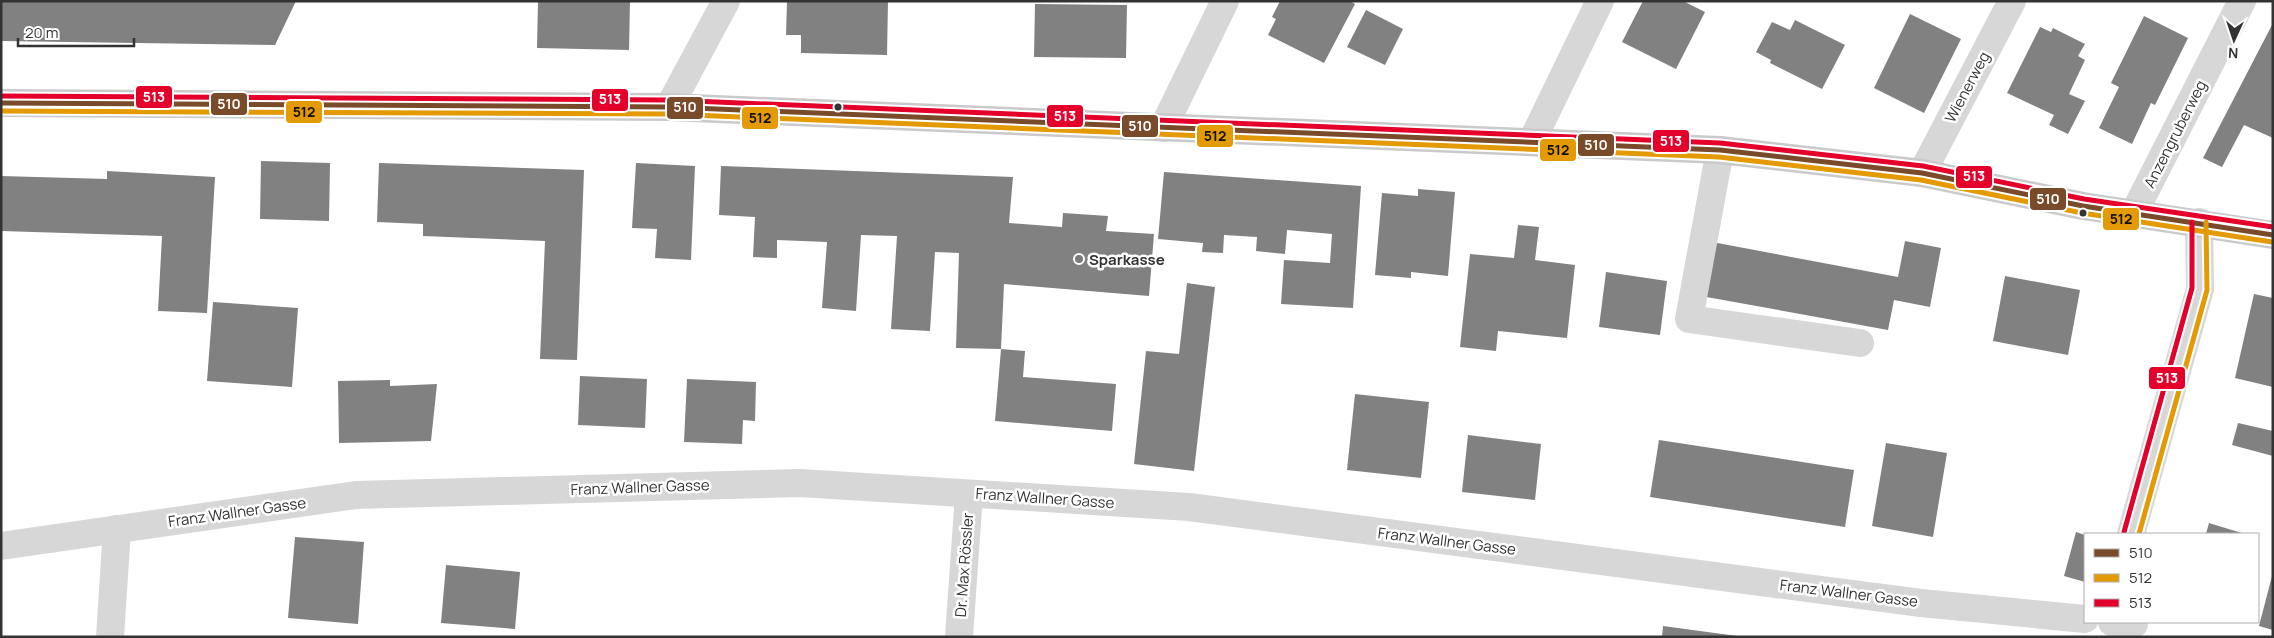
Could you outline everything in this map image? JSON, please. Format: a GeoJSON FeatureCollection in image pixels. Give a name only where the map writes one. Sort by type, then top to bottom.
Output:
{"type":"FeatureCollection","features":[{"type":"Feature","properties":{"kind":"main road"},"geometry":{"type":"LineString","coordinates":[[1,103],[669,107],[1720,150],[1922,173],[2083,206],[2199,222],[2273,235]]}},
{"type":"Feature","properties":{"kind":"street"},"geometry":{"type":"LineString","coordinates":[[669,107],[726,1]]}},
{"type":"Feature","properties":{"kind":"street"},"geometry":{"type":"LineString","coordinates":[[1163,128],[1225,1]]}},
{"type":"Feature","properties":{"kind":"street"},"geometry":{"type":"LineString","coordinates":[[1532,141],[1600,1]]}},
{"type":"Feature","properties":{"kind":"street","name":"Wienerweg"},"geometry":{"type":"LineString","coordinates":[[1922,173],[2012,1]]}},
{"type":"Feature","properties":{"kind":"street","name":"Anzengruberweg"},"geometry":{"type":"LineString","coordinates":[[2134,213],[2242,1]]}},
{"type":"Feature","properties":{"kind":"street"},"geometry":{"type":"LineString","coordinates":[[1720,150],[1689,319],[1860,342]]}},
{"type":"Feature","properties":{"kind":"street"},"geometry":{"type":"LineString","coordinates":[[2131,533],[2200,289],[2199,222]]}},
{"type":"Feature","properties":{"kind":"street","name":"Franz Wallner Gasse"},"geometry":{"type":"LineString","coordinates":[[1,546],[356,495],[800,483],[1189,507],[1922,603],[2084,619]]}},
{"type":"Feature","properties":{"kind":"street","name":"Dr. Max Rössler"},"geometry":{"type":"LineString","coordinates":[[959,637],[969,494]]}},
{"type":"Feature","properties":{"kind":"street"},"geometry":{"type":"LineString","coordinates":[[110,637],[117,529]]}},
{"type":"Feature","properties":{"kind":"building"},"geometry":{"type":"Polygon","coordinates":[[[1,1],[296,1],[275,45],[1,41],[1,1]]]}},
{"type":"Feature","properties":{"kind":"building"},"geometry":{"type":"Polygon","coordinates":[[[538,1],[630,1],[629,50],[537,48],[538,1]]]}},
{"type":"Feature","properties":{"kind":"building"},"geometry":{"type":"Polygon","coordinates":[[[787,1],[888,1],[887,55],[801,53],[801,35],[786,35],[787,1]]]}},
{"type":"Feature","properties":{"kind":"building"},"geometry":{"type":"Polygon","coordinates":[[[1280,1],[1350,1],[1355,4],[1324,63],[1268,35],[1276,19],[1272,17],[1280,1]]]}},
{"type":"Feature","properties":{"kind":"building"},"geometry":{"type":"Polygon","coordinates":[[[1643,1],[1683,1],[1705,12],[1676,69],[1622,42],[1643,1]]]}},
{"type":"Feature","properties":{"kind":"building"},"geometry":{"type":"Polygon","coordinates":[[[1035,4],[1127,5],[1126,58],[1034,57],[1035,4]]]}},
{"type":"Feature","properties":{"kind":"building"},"geometry":{"type":"Polygon","coordinates":[[[1366,10],[1403,29],[1385,65],[1347,47],[1366,10]]]}},
{"type":"Feature","properties":{"kind":"building"},"geometry":{"type":"Polygon","coordinates":[[[1910,14],[1961,39],[1924,113],[1874,88],[1910,14]]]}},
{"type":"Feature","properties":{"kind":"building"},"geometry":{"type":"Polygon","coordinates":[[[2144,16],[2188,38],[2155,105],[2151,103],[2132,144],[2099,128],[2119,87],[2111,83],[2144,16]]]}},
{"type":"Feature","properties":{"kind":"building"},"geometry":{"type":"Polygon","coordinates":[[[1795,20],[1845,45],[1822,89],[1770,63],[1771,60],[1756,52],[1772,22],[1790,30],[1795,20]]]}},
{"type":"Feature","properties":{"kind":"building"},"geometry":{"type":"Polygon","coordinates":[[[2273,23],[2273,138],[2244,125],[2222,167],[2203,158],[2273,23]]]}},
{"type":"Feature","properties":{"kind":"building"},"geometry":{"type":"Polygon","coordinates":[[[2040,27],[2051,32],[2053,28],[2085,44],[2078,56],[2085,60],[2069,94],[2085,101],[2068,134],[2049,125],[2054,115],[2007,93],[2040,27]]]}},
{"type":"Feature","properties":{"kind":"building"},"geometry":{"type":"Polygon","coordinates":[[[261,161],[330,163],[329,221],[260,219],[261,161]]]}},
{"type":"Feature","properties":{"kind":"building"},"geometry":{"type":"Polygon","coordinates":[[[379,163],[584,170],[577,360],[540,359],[545,241],[423,236],[423,224],[377,222],[379,163]]]}},
{"type":"Feature","properties":{"kind":"building"},"geometry":{"type":"Polygon","coordinates":[[[636,163],[695,166],[691,260],[655,258],[657,229],[632,228],[636,163]]]}},
{"type":"Feature","properties":{"kind":"building"},"geometry":{"type":"Polygon","coordinates":[[[721,166],[1013,177],[1009,223],[1062,227],[1063,213],[1108,216],[1106,231],[1154,234],[1149,296],[1004,284],[1001,349],[956,348],[959,253],[935,252],[930,331],[891,329],[897,236],[861,235],[856,311],[822,308],[827,242],[777,240],[777,258],[753,257],[755,217],[719,215],[721,166]]]}},
{"type":"Feature","properties":{"kind":"building"},"geometry":{"type":"Polygon","coordinates":[[[107,171],[215,177],[207,313],[158,311],[162,236],[1,231],[1,176],[107,179],[107,171]]]}},
{"type":"Feature","properties":{"kind":"building"},"geometry":{"type":"Polygon","coordinates":[[[1164,172],[1361,186],[1353,308],[1281,304],[1284,260],[1330,263],[1332,234],[1287,230],[1285,254],[1256,251],[1257,237],[1224,235],[1223,253],[1202,252],[1203,243],[1158,239],[1164,172]]]}},
{"type":"Feature","properties":{"kind":"building"},"geometry":{"type":"Polygon","coordinates":[[[1418,189],[1455,192],[1448,276],[1411,272],[1411,278],[1375,275],[1382,193],[1418,196],[1418,189]]]}},
{"type":"Feature","properties":{"kind":"building"},"geometry":{"type":"Polygon","coordinates":[[[1518,225],[1539,227],[1535,260],[1575,265],[1567,338],[1498,331],[1496,351],[1460,347],[1470,254],[1514,258],[1518,225]]]}},
{"type":"Feature","properties":{"kind":"building"},"geometry":{"type":"Polygon","coordinates":[[[1905,241],[1941,248],[1930,307],[1894,300],[1888,330],[1701,296],[1712,242],[1898,277],[1905,241]]]}},
{"type":"Feature","properties":{"kind":"building"},"geometry":{"type":"Polygon","coordinates":[[[1606,272],[1667,281],[1660,335],[1599,327],[1606,272]]]}},
{"type":"Feature","properties":{"kind":"building"},"geometry":{"type":"Polygon","coordinates":[[[2005,276],[2080,290],[2068,355],[1993,341],[2005,276]]]}},
{"type":"Feature","properties":{"kind":"building"},"geometry":{"type":"Polygon","coordinates":[[[1187,283],[1215,287],[1194,471],[1134,464],[1146,351],[1179,354],[1187,283]]]}},
{"type":"Feature","properties":{"kind":"building"},"geometry":{"type":"Polygon","coordinates":[[[2254,294],[2273,298],[2273,387],[2235,378],[2254,294]]]}},
{"type":"Feature","properties":{"kind":"building"},"geometry":{"type":"Polygon","coordinates":[[[213,302],[298,308],[292,387],[207,381],[213,302]]]}},
{"type":"Feature","properties":{"kind":"building"},"geometry":{"type":"Polygon","coordinates":[[[1001,349],[1025,351],[1023,377],[1116,384],[1112,431],[995,421],[1001,349]]]}},
{"type":"Feature","properties":{"kind":"building"},"geometry":{"type":"Polygon","coordinates":[[[580,376],[647,379],[645,428],[578,425],[580,376]]]}},
{"type":"Feature","properties":{"kind":"building"},"geometry":{"type":"Polygon","coordinates":[[[687,379],[756,382],[755,421],[743,420],[742,444],[684,442],[687,379]]]}},
{"type":"Feature","properties":{"kind":"building"},"geometry":{"type":"Polygon","coordinates":[[[390,380],[390,386],[437,384],[431,441],[339,443],[338,381],[390,380]]]}},
{"type":"Feature","properties":{"kind":"building"},"geometry":{"type":"Polygon","coordinates":[[[1355,394],[1429,402],[1421,478],[1347,470],[1355,394]]]}},
{"type":"Feature","properties":{"kind":"building"},"geometry":{"type":"Polygon","coordinates":[[[2238,423],[2273,431],[2273,456],[2232,445],[2238,423]]]}},
{"type":"Feature","properties":{"kind":"building"},"geometry":{"type":"Polygon","coordinates":[[[1468,435],[1541,444],[1535,500],[1462,492],[1468,435]]]}},
{"type":"Feature","properties":{"kind":"building"},"geometry":{"type":"Polygon","coordinates":[[[1659,440],[1854,470],[1845,527],[1650,497],[1659,440]]]}},
{"type":"Feature","properties":{"kind":"building"},"geometry":{"type":"Polygon","coordinates":[[[1886,443],[1947,453],[1933,537],[1872,526],[1886,443]]]}},
{"type":"Feature","properties":{"kind":"building"},"geometry":{"type":"Polygon","coordinates":[[[2209,523],[2242,533],[2206,533],[2209,523]]]}},
{"type":"Feature","properties":{"kind":"building"},"geometry":{"type":"Polygon","coordinates":[[[2076,532],[2084,535],[2084,582],[2064,576],[2076,532]]]}},
{"type":"Feature","properties":{"kind":"building"},"geometry":{"type":"Polygon","coordinates":[[[295,537],[364,542],[358,624],[288,618],[295,537]]]}},
{"type":"Feature","properties":{"kind":"building"},"geometry":{"type":"Polygon","coordinates":[[[446,565],[520,572],[515,629],[441,623],[446,565]]]}},
{"type":"Feature","properties":{"kind":"building"},"geometry":{"type":"Polygon","coordinates":[[[2273,576],[2273,630],[2259,626],[2273,576]]]}},
{"type":"Feature","properties":{"kind":"building"},"geometry":{"type":"Polygon","coordinates":[[[1663,626],[1737,636],[1737,637],[1662,637],[1663,626]]]}},
{"type":"Feature","properties":{"kind":"transit line","name":"513"},"geometry":{"type":"LineString","coordinates":[[1,96],[669,100],[1720,143],[1923,166],[2084,199],[2273,227]]}},
{"type":"Feature","properties":{"kind":"transit line","name":"510"},"geometry":{"type":"LineString","coordinates":[[1,103],[669,107],[1720,150],[1922,173],[2083,206],[2273,235]]}},
{"type":"Feature","properties":{"kind":"transit line","name":"512"},"geometry":{"type":"LineString","coordinates":[[1,111],[669,114],[1719,157],[1921,180],[2082,213],[2272,242]]}},
{"type":"Feature","properties":{"kind":"transit line","name":"513"},"geometry":{"type":"LineString","coordinates":[[2124,532],[2192,288],[2192,222]]}},
{"type":"Feature","properties":{"kind":"transit line","name":"512"},"geometry":{"type":"LineString","coordinates":[[2139,533],[2207,290],[2206,222]]}},
{"type":"Feature","properties":{"kind":"place","name":"Sparkasse"},"geometry":{"type":"Point","coordinates":[1079,259]}}]}
